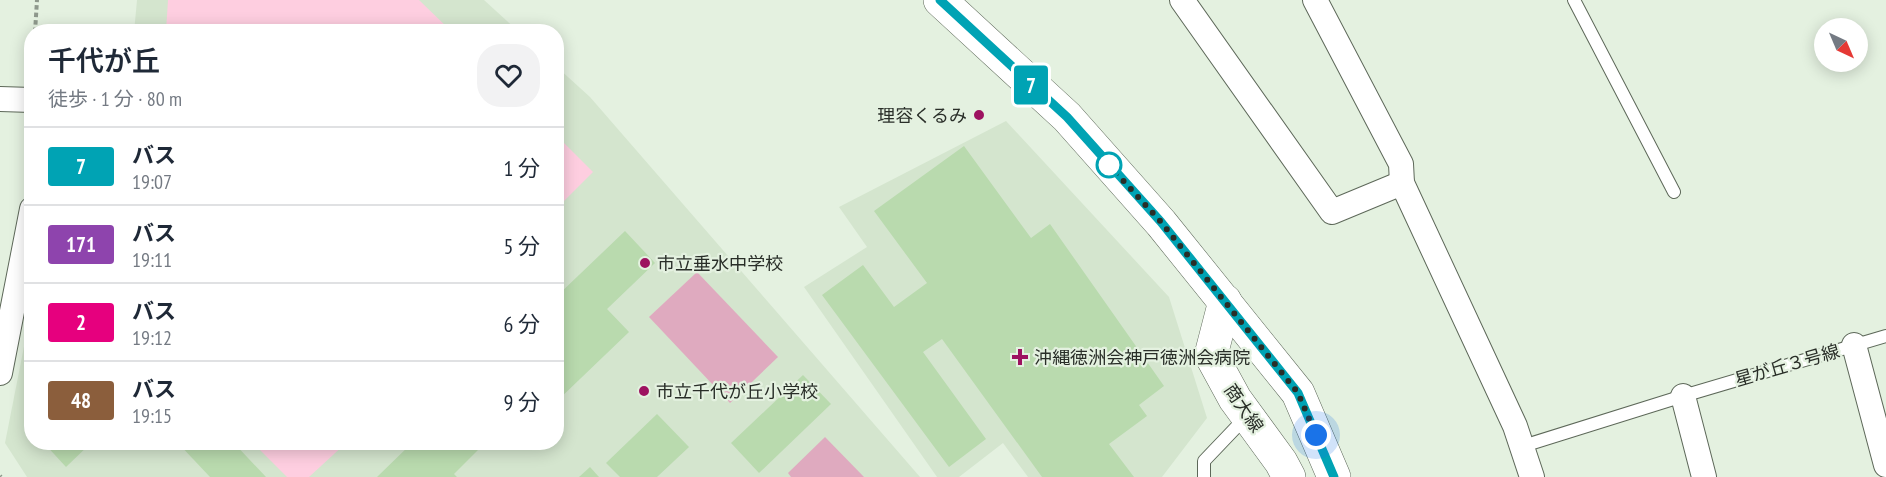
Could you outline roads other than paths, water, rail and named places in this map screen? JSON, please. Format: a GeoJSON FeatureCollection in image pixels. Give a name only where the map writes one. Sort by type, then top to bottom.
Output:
{"type":"FeatureCollection","features":[{"type":"Feature","properties":{"kind":"street"},"geometry":{"type":"LineString","coordinates":[[940,0],[1067,117],[1161,222],[1298,393],[1334,477]]}},
{"type":"Feature","properties":{"kind":"street"},"geometry":{"type":"LineString","coordinates":[[1182,0],[1332,212],[1402,183]]}},
{"type":"Feature","properties":{"kind":"street"},"geometry":{"type":"LineString","coordinates":[[1315,0],[1401,164],[1402,183],[1523,446],[1532,477]]}},
{"type":"Feature","properties":{"kind":"street"},"geometry":{"type":"LineString","coordinates":[[0,99],[24,100]]}},
{"type":"Feature","properties":{"kind":"street"},"geometry":{"type":"LineString","coordinates":[[0,373],[24,250]]}},
{"type":"Feature","properties":{"kind":"street","name":"商大線"},"geometry":{"type":"LineString","coordinates":[[1225,301],[1211,355],[1235,399],[1281,462],[1289,477]]}},
{"type":"Feature","properties":{"kind":"street","name":"星が丘３号線"},"geometry":{"type":"LineString","coordinates":[[1854,345],[1886,465]]}},
{"type":"Feature","properties":{"kind":"street"},"geometry":{"type":"LineString","coordinates":[[1683,396],[1704,477]]}},
{"type":"Feature","properties":{"kind":"lane"},"geometry":{"type":"LineString","coordinates":[[1574,0],[1674,192]]}},
{"type":"Feature","properties":{"kind":"lane"},"geometry":{"type":"LineString","coordinates":[[1854,345],[1886,336]]}},
{"type":"Feature","properties":{"kind":"lane","name":"星が丘３号線"},"geometry":{"type":"LineString","coordinates":[[1523,446],[1854,345]]}},
{"type":"Feature","properties":{"kind":"lane"},"geometry":{"type":"LineString","coordinates":[[1204,477],[1204,461],[1247,416]]}},
{"type":"Feature","properties":{"kind":"place","name":"理容くるみ"},"geometry":{"type":"Point","coordinates":[979,115]}},
{"type":"Feature","properties":{"kind":"place","name":"市立垂水中学校"},"geometry":{"type":"Point","coordinates":[645,263]}},
{"type":"Feature","properties":{"kind":"place","name":"沖縄徳洲会神戸徳洲会病院"},"geometry":{"type":"Point","coordinates":[1020,357]}},
{"type":"Feature","properties":{"kind":"place","name":"市立千代が丘小学校"},"geometry":{"type":"Point","coordinates":[644,391]}}]}
